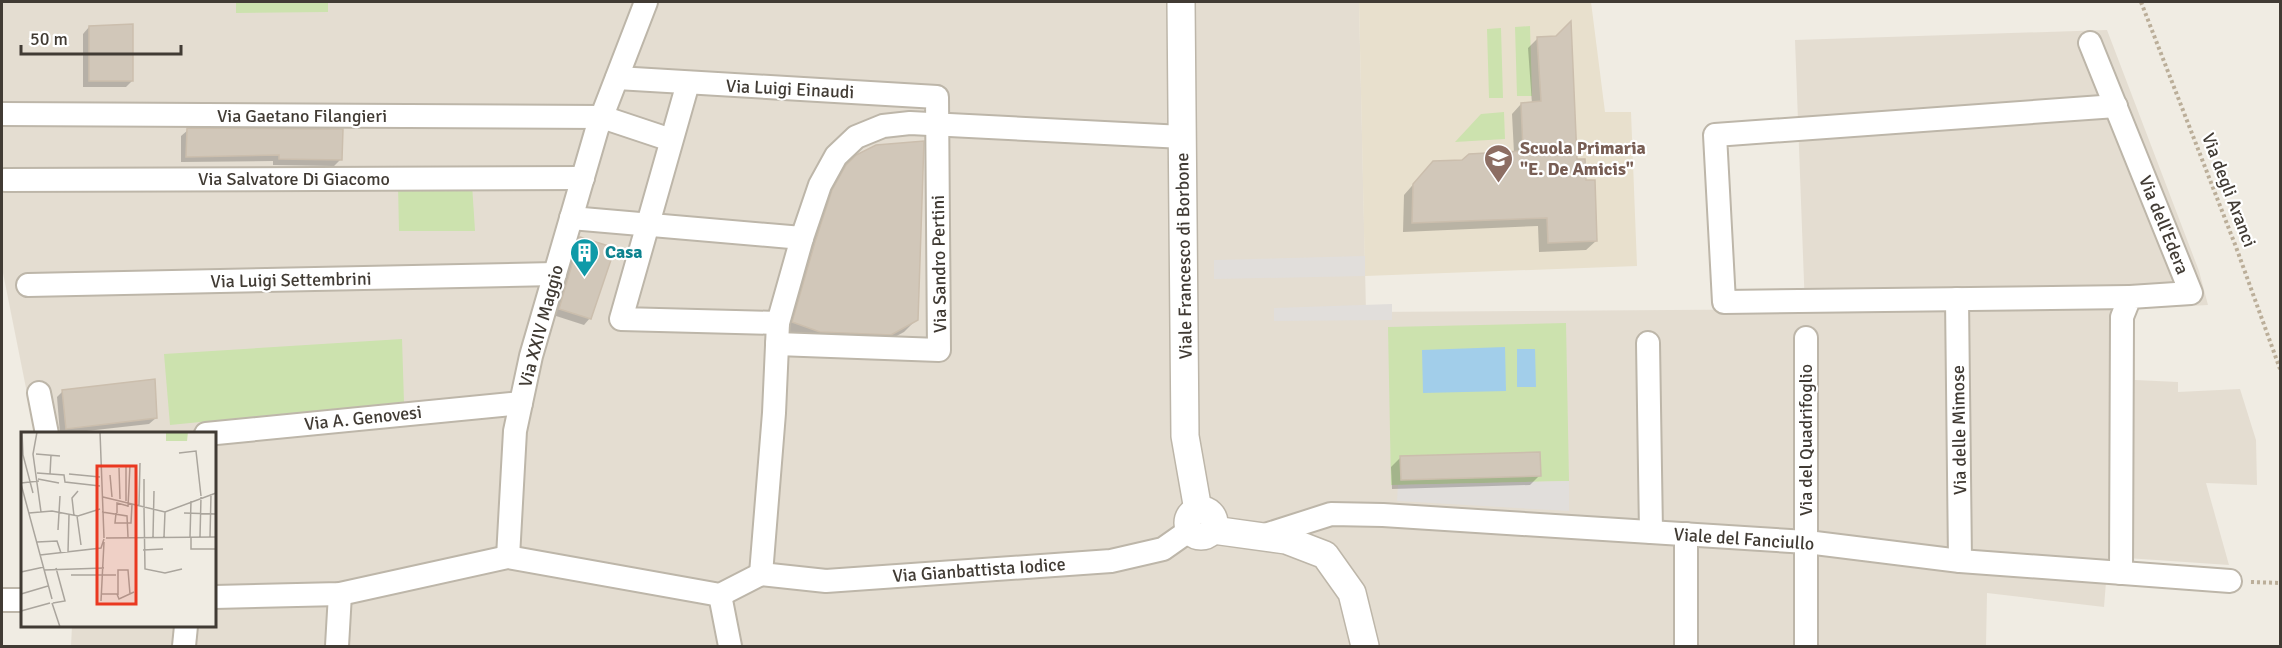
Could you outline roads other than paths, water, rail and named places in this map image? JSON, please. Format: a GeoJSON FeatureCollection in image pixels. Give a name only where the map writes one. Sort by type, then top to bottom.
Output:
{"type":"FeatureCollection","features":[{"type":"Feature","properties":{"kind":"street","name":"Via XXIV Maggio"},"geometry":{"type":"LineString","coordinates":[[508,557],[515,431],[531,356],[602,117],[646,2]]}},
{"type":"Feature","properties":{"kind":"street","name":"Viale Francesco di Borbone"},"geometry":{"type":"LineString","coordinates":[[1181,2],[1185,436],[1201,523]]}},
{"type":"Feature","properties":{"kind":"street","name":"Via dell'Edera"},"geometry":{"type":"LineString","coordinates":[[2090,43],[2191,292],[2130,297]]}},
{"type":"Feature","properties":{"kind":"street","name":"Via Luigi Einaudi"},"geometry":{"type":"LineString","coordinates":[[616,78],[937,98],[937,124]]}},
{"type":"Feature","properties":{"kind":"street"},"geometry":{"type":"LineString","coordinates":[[688,82],[621,319],[778,333]]}},
{"type":"Feature","properties":{"kind":"street"},"geometry":{"type":"LineString","coordinates":[[2115,106],[1715,135],[1724,302],[2130,297],[2122,317],[2121,573]]}},
{"type":"Feature","properties":{"kind":"street","name":"Via Gaetano Filangieri"},"geometry":{"type":"LineString","coordinates":[[2,114],[602,117],[671,140]]}},
{"type":"Feature","properties":{"kind":"street"},"geometry":{"type":"LineString","coordinates":[[216,597],[340,594],[508,557],[720,595],[761,574],[778,333],[802,238],[825,176],[836,156],[856,137],[883,126],[910,123],[1183,137]]}},
{"type":"Feature","properties":{"kind":"street","name":"Via Sandro Pertini"},"geometry":{"type":"LineString","coordinates":[[778,333],[939,350],[937,124]]}},
{"type":"Feature","properties":{"kind":"street","name":"Via Salvatore Di Giacomo"},"geometry":{"type":"LineString","coordinates":[[5,180],[583,178]]}},
{"type":"Feature","properties":{"kind":"street"},"geometry":{"type":"LineString","coordinates":[[571,218],[802,238]]}},
{"type":"Feature","properties":{"kind":"street","name":"Via Luigi Settembrini"},"geometry":{"type":"LineString","coordinates":[[28,285],[555,274]]}},
{"type":"Feature","properties":{"kind":"street","name":"Via delle Mimose"},"geometry":{"type":"LineString","coordinates":[[1957,299],[1960,561]]}},
{"type":"Feature","properties":{"kind":"street","name":"Via del Quadrifoglio"},"geometry":{"type":"LineString","coordinates":[[1806,338],[1806,646]]}},
{"type":"Feature","properties":{"kind":"street"},"geometry":{"type":"LineString","coordinates":[[1648,343],[1651,532]]}},
{"type":"Feature","properties":{"kind":"street"},"geometry":{"type":"LineString","coordinates":[[39,393],[46,432]]}},
{"type":"Feature","properties":{"kind":"street","name":"Via A. Genovesi"},"geometry":{"type":"LineString","coordinates":[[216,433],[521,403]]}},
{"type":"Feature","properties":{"kind":"street","name":"Viale del Fanciullo"},"geometry":{"type":"LineString","coordinates":[[1261,536],[1331,514],[1383,515],[1807,542],[1960,561],[2230,581]]}},
{"type":"Feature","properties":{"kind":"street"},"geometry":{"type":"LineString","coordinates":[[1201,523],[1286,540],[1325,555],[1352,593],[1365,646]]}},
{"type":"Feature","properties":{"kind":"street","name":"Via Gianbattista Iodice"},"geometry":{"type":"LineString","coordinates":[[761,574],[826,581],[1111,561],[1162,549],[1201,523]]}},
{"type":"Feature","properties":{"kind":"street"},"geometry":{"type":"LineString","coordinates":[[1686,534],[1686,646]]}},
{"type":"Feature","properties":{"kind":"street"},"geometry":{"type":"LineString","coordinates":[[337,646],[340,594]]}},
{"type":"Feature","properties":{"kind":"street"},"geometry":{"type":"LineString","coordinates":[[720,595],[730,646]]}},
{"type":"Feature","properties":{"kind":"street"},"geometry":{"type":"LineString","coordinates":[[2,600],[21,600]]}},
{"type":"Feature","properties":{"kind":"street"},"geometry":{"type":"LineString","coordinates":[[184,646],[186,627]]}},
{"type":"Feature","properties":{"kind":"water"},"geometry":{"type":"Polygon","coordinates":[[[1505,347],[1506,391],[1423,393],[1422,350],[1505,347]]]}},
{"type":"Feature","properties":{"kind":"water"},"geometry":{"type":"Polygon","coordinates":[[[1517,349],[1535,349],[1536,387],[1517,387],[1517,349]]]}},
{"type":"Feature","properties":{"kind":"place","name":"Scuola Primaria \"E. De Amicis\""},"geometry":{"type":"Point","coordinates":[1499,184]}},
{"type":"Feature","properties":{"kind":"place","name":"Casa"},"geometry":{"type":"Point","coordinates":[584,278]}}]}
